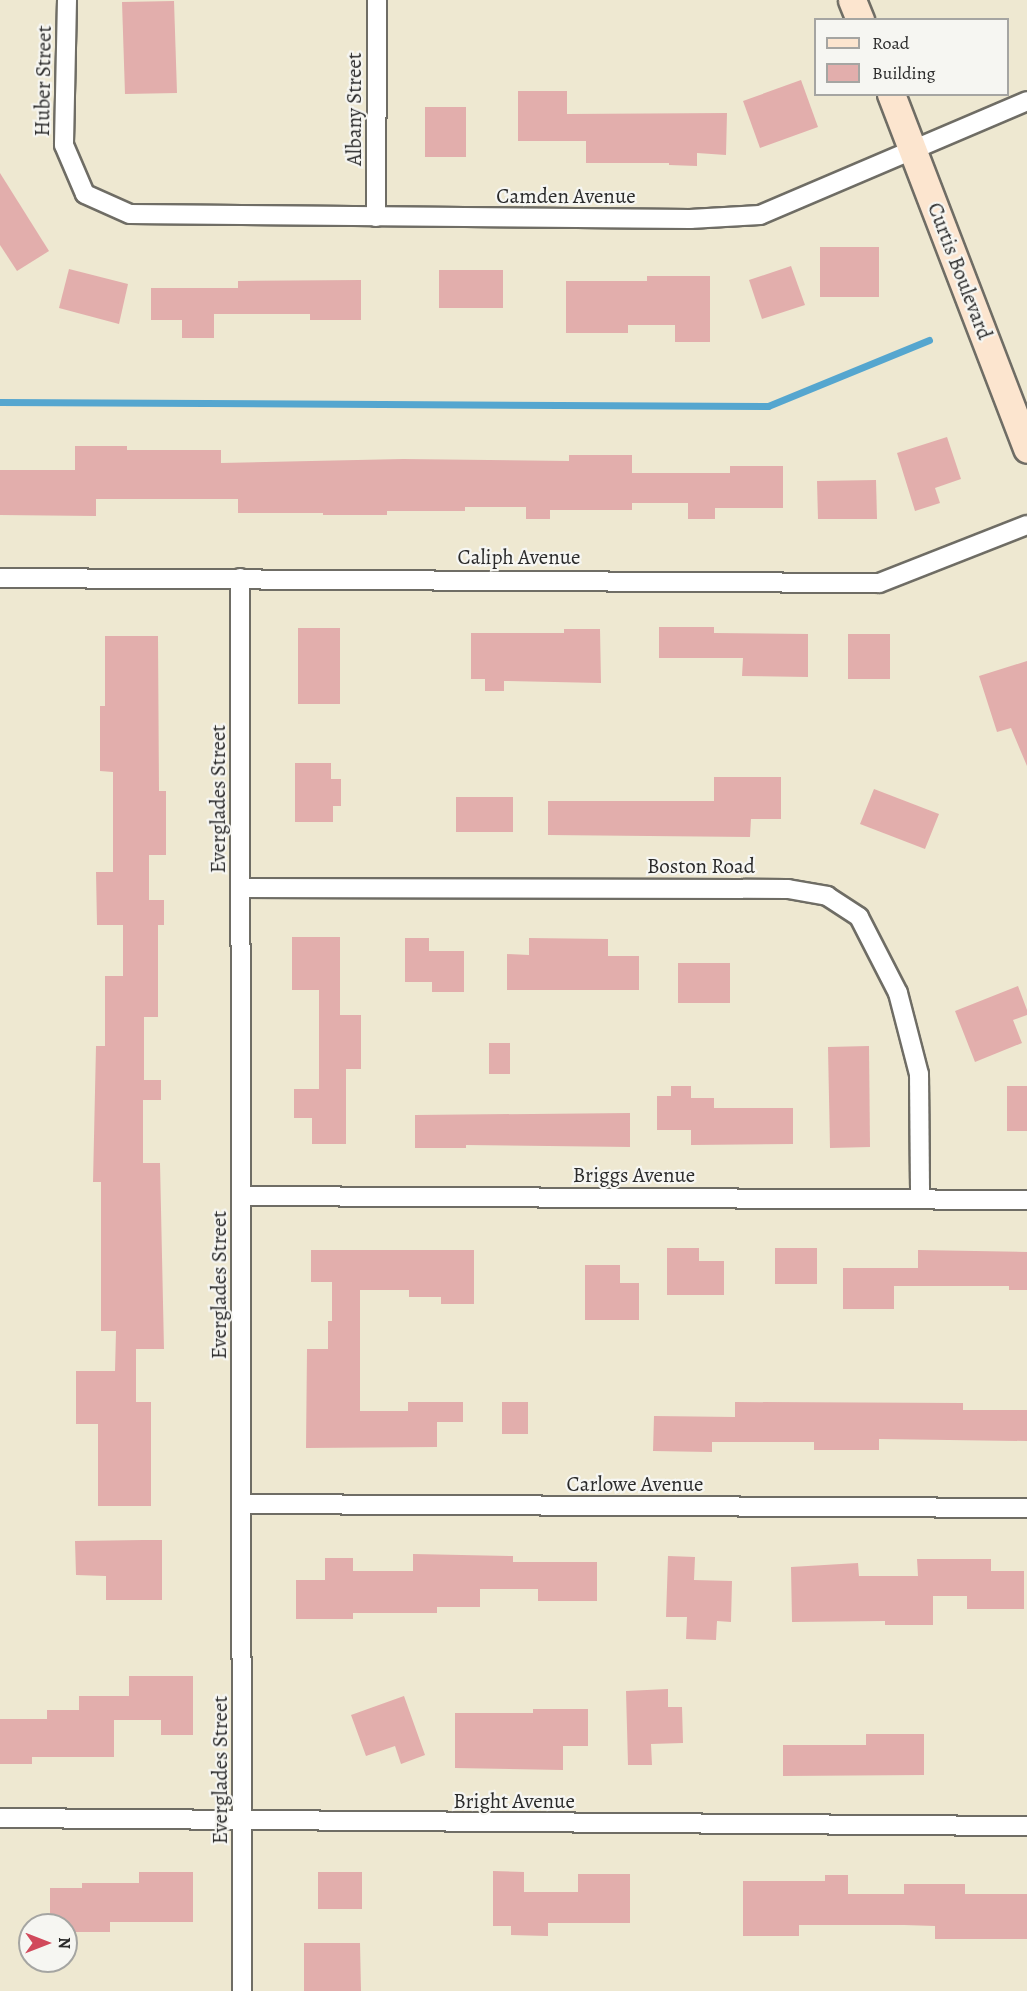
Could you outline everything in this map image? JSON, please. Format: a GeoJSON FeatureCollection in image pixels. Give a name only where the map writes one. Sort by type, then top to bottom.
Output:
{"type":"FeatureCollection","features":[{"type":"Feature","properties":{"kind":"street","name":"Huber Street"},"geometry":{"type":"LineString","coordinates":[[67,0],[64,145],[86,194]]}},
{"type":"Feature","properties":{"kind":"street","name":"Albany Street"},"geometry":{"type":"LineString","coordinates":[[376,218],[377,0]]}},
{"type":"Feature","properties":{"kind":"street"},"geometry":{"type":"LineString","coordinates":[[852,0],[859,18]]}},
{"type":"Feature","properties":{"kind":"street","name":"Curtis Boulevard"},"geometry":{"type":"LineString","coordinates":[[892,96],[1027,448]]}},
{"type":"Feature","properties":{"kind":"street","name":"Camden Avenue"},"geometry":{"type":"LineString","coordinates":[[86,194],[130,214],[376,218],[690,219],[760,215],[1027,101]]}},
{"type":"Feature","properties":{"kind":"street","name":"Caliph Avenue"},"geometry":{"type":"LineString","coordinates":[[0,578],[879,583],[1027,525]]}},
{"type":"Feature","properties":{"kind":"street","name":"Everglades Street"},"geometry":{"type":"LineString","coordinates":[[240,578],[242,1991]]}},
{"type":"Feature","properties":{"kind":"street","name":"Boston Road"},"geometry":{"type":"LineString","coordinates":[[242,888],[788,889],[827,896],[859,917],[898,993],[919,1074],[920,1199]]}},
{"type":"Feature","properties":{"kind":"street","name":"Briggs Avenue"},"geometry":{"type":"LineString","coordinates":[[241,1196],[1027,1200]]}},
{"type":"Feature","properties":{"kind":"street","name":"Carlowe Avenue"},"geometry":{"type":"LineString","coordinates":[[243,1504],[1027,1508]]}},
{"type":"Feature","properties":{"kind":"street","name":"Bright Avenue"},"geometry":{"type":"LineString","coordinates":[[0,1818],[242,1822],[1027,1826]]}},
{"type":"Feature","properties":{"kind":"building"},"geometry":{"type":"Polygon","coordinates":[[[174,1],[177,93],[125,94],[122,2],[174,1]]]}},
{"type":"Feature","properties":{"kind":"building"},"geometry":{"type":"Polygon","coordinates":[[[801,80],[818,127],[760,148],[743,101],[801,80]]]}},
{"type":"Feature","properties":{"kind":"building"},"geometry":{"type":"Polygon","coordinates":[[[518,91],[567,91],[567,114],[727,113],[726,155],[697,153],[697,166],[669,165],[669,163],[586,163],[586,141],[518,141],[518,91]]]}},
{"type":"Feature","properties":{"kind":"building"},"geometry":{"type":"Polygon","coordinates":[[[425,107],[466,107],[466,157],[425,157],[425,107]]]}},
{"type":"Feature","properties":{"kind":"building"},"geometry":{"type":"Polygon","coordinates":[[[0,173],[49,251],[17,271],[0,245],[0,173]]]}},
{"type":"Feature","properties":{"kind":"building"},"geometry":{"type":"Polygon","coordinates":[[[820,247],[879,247],[879,297],[820,297],[820,247]]]}},
{"type":"Feature","properties":{"kind":"building"},"geometry":{"type":"Polygon","coordinates":[[[791,266],[805,305],[762,319],[749,280],[791,266]]]}},
{"type":"Feature","properties":{"kind":"building"},"geometry":{"type":"Polygon","coordinates":[[[69,269],[128,284],[119,324],[59,308],[69,269]]]}},
{"type":"Feature","properties":{"kind":"building"},"geometry":{"type":"Polygon","coordinates":[[[439,270],[503,270],[503,308],[439,308],[439,270]]]}},
{"type":"Feature","properties":{"kind":"building"},"geometry":{"type":"Polygon","coordinates":[[[647,276],[710,276],[710,342],[675,342],[675,325],[628,325],[628,333],[566,333],[566,281],[647,281],[647,276]]]}},
{"type":"Feature","properties":{"kind":"building"},"geometry":{"type":"Polygon","coordinates":[[[361,280],[361,320],[310,320],[310,314],[214,314],[214,338],[182,338],[182,320],[151,320],[151,288],[238,288],[238,281],[361,280]]]}},
{"type":"Feature","properties":{"kind":"building"},"geometry":{"type":"Polygon","coordinates":[[[947,437],[961,479],[935,488],[940,503],[915,511],[897,453],[947,437]]]}},
{"type":"Feature","properties":{"kind":"building"},"geometry":{"type":"Polygon","coordinates":[[[75,446],[127,446],[127,450],[221,450],[221,463],[403,459],[569,461],[569,455],[632,455],[632,473],[730,473],[730,466],[783,466],[783,508],[715,508],[715,519],[688,519],[688,503],[632,503],[632,510],[550,510],[550,519],[526,519],[526,507],[465,507],[465,511],[387,511],[387,515],[323,515],[323,513],[238,513],[238,499],[96,499],[96,516],[0,515],[0,470],[75,470],[75,446]]]}},
{"type":"Feature","properties":{"kind":"building"},"geometry":{"type":"Polygon","coordinates":[[[876,480],[877,519],[818,519],[817,481],[876,480]]]}},
{"type":"Feature","properties":{"kind":"building"},"geometry":{"type":"Polygon","coordinates":[[[659,627],[714,627],[714,633],[808,634],[808,677],[742,676],[743,658],[659,658],[659,627]]]}},
{"type":"Feature","properties":{"kind":"building"},"geometry":{"type":"Polygon","coordinates":[[[298,628],[340,628],[340,704],[298,704],[298,628]]]}},
{"type":"Feature","properties":{"kind":"building"},"geometry":{"type":"Polygon","coordinates":[[[564,629],[600,629],[601,683],[504,681],[504,691],[485,691],[485,679],[471,679],[471,633],[564,633],[564,629]]]}},
{"type":"Feature","properties":{"kind":"building"},"geometry":{"type":"Polygon","coordinates":[[[848,634],[890,634],[890,679],[848,679],[848,634]]]}},
{"type":"Feature","properties":{"kind":"building"},"geometry":{"type":"Polygon","coordinates":[[[105,636],[158,636],[159,791],[166,791],[166,855],[149,855],[149,900],[164,900],[164,925],[158,925],[158,1017],[144,1017],[144,1080],[161,1080],[161,1100],[143,1100],[143,1163],[160,1163],[164,1349],[136,1349],[136,1402],[151,1402],[151,1506],[98,1506],[98,1424],[76,1424],[76,1371],[115,1371],[116,1331],[101,1331],[101,1182],[93,1182],[96,1046],[105,1046],[105,976],[123,976],[123,925],[97,925],[96,872],[113,872],[113,772],[100,771],[100,706],[105,706],[105,636]]]}},
{"type":"Feature","properties":{"kind":"building"},"geometry":{"type":"Polygon","coordinates":[[[1027,661],[1027,766],[1011,728],[997,732],[979,676],[1027,661]]]}},
{"type":"Feature","properties":{"kind":"building"},"geometry":{"type":"Polygon","coordinates":[[[295,763],[331,763],[331,779],[341,779],[341,806],[333,806],[333,822],[295,822],[295,763]]]}},
{"type":"Feature","properties":{"kind":"building"},"geometry":{"type":"Polygon","coordinates":[[[714,777],[781,777],[781,819],[751,819],[750,837],[548,835],[548,801],[714,801],[714,777]]]}},
{"type":"Feature","properties":{"kind":"building"},"geometry":{"type":"Polygon","coordinates":[[[874,789],[939,814],[925,849],[860,824],[874,789]]]}},
{"type":"Feature","properties":{"kind":"building"},"geometry":{"type":"Polygon","coordinates":[[[456,797],[513,797],[513,832],[456,832],[456,797]]]}},
{"type":"Feature","properties":{"kind":"building"},"geometry":{"type":"Polygon","coordinates":[[[292,937],[340,937],[340,1015],[361,1015],[361,1069],[346,1069],[346,1144],[312,1144],[312,1118],[294,1118],[294,1089],[319,1089],[319,990],[292,990],[292,937]]]}},
{"type":"Feature","properties":{"kind":"building"},"geometry":{"type":"Polygon","coordinates":[[[405,938],[429,938],[429,951],[464,951],[464,992],[432,992],[432,982],[405,982],[405,938]]]}},
{"type":"Feature","properties":{"kind":"building"},"geometry":{"type":"Polygon","coordinates":[[[529,938],[608,939],[608,956],[639,956],[639,990],[507,990],[507,954],[529,955],[529,938]]]}},
{"type":"Feature","properties":{"kind":"building"},"geometry":{"type":"Polygon","coordinates":[[[678,963],[730,963],[730,1003],[678,1003],[678,963]]]}},
{"type":"Feature","properties":{"kind":"building"},"geometry":{"type":"Polygon","coordinates":[[[1018,986],[1027,1015],[1013,1020],[1022,1043],[975,1062],[955,1011],[1018,986]]]}},
{"type":"Feature","properties":{"kind":"building"},"geometry":{"type":"Polygon","coordinates":[[[489,1043],[510,1043],[510,1074],[489,1074],[489,1043]]]}},
{"type":"Feature","properties":{"kind":"building"},"geometry":{"type":"Polygon","coordinates":[[[869,1046],[870,1147],[830,1148],[828,1047],[869,1046]]]}},
{"type":"Feature","properties":{"kind":"building"},"geometry":{"type":"Polygon","coordinates":[[[671,1086],[691,1086],[691,1098],[714,1098],[714,1108],[793,1108],[793,1144],[691,1145],[691,1130],[657,1130],[657,1096],[671,1096],[671,1086]]]}},
{"type":"Feature","properties":{"kind":"building"},"geometry":{"type":"Polygon","coordinates":[[[1007,1086],[1027,1086],[1027,1131],[1007,1131],[1007,1086]]]}},
{"type":"Feature","properties":{"kind":"building"},"geometry":{"type":"Polygon","coordinates":[[[630,1113],[630,1147],[466,1145],[466,1148],[415,1148],[415,1115],[630,1113]]]}},
{"type":"Feature","properties":{"kind":"building"},"geometry":{"type":"Polygon","coordinates":[[[667,1248],[699,1248],[699,1261],[724,1261],[724,1295],[667,1295],[667,1248]]]}},
{"type":"Feature","properties":{"kind":"building"},"geometry":{"type":"Polygon","coordinates":[[[775,1248],[817,1248],[817,1284],[775,1284],[775,1248]]]}},
{"type":"Feature","properties":{"kind":"building"},"geometry":{"type":"Polygon","coordinates":[[[311,1250],[474,1250],[474,1304],[441,1304],[441,1297],[409,1297],[409,1290],[360,1290],[360,1411],[408,1411],[408,1402],[463,1402],[463,1422],[437,1422],[437,1447],[306,1448],[307,1349],[328,1349],[328,1321],[332,1321],[332,1282],[311,1282],[311,1250]]]}},
{"type":"Feature","properties":{"kind":"building"},"geometry":{"type":"Polygon","coordinates":[[[918,1250],[1027,1252],[1027,1290],[1009,1290],[1009,1286],[894,1286],[894,1309],[843,1309],[843,1268],[918,1268],[918,1250]]]}},
{"type":"Feature","properties":{"kind":"building"},"geometry":{"type":"Polygon","coordinates":[[[585,1265],[620,1265],[620,1283],[639,1283],[639,1320],[585,1320],[585,1265]]]}},
{"type":"Feature","properties":{"kind":"building"},"geometry":{"type":"Polygon","coordinates":[[[502,1402],[528,1402],[528,1434],[502,1434],[502,1402]]]}},
{"type":"Feature","properties":{"kind":"building"},"geometry":{"type":"Polygon","coordinates":[[[735,1402],[963,1403],[963,1410],[1027,1410],[1027,1441],[879,1439],[879,1450],[814,1450],[814,1442],[712,1442],[712,1452],[653,1451],[654,1416],[735,1417],[735,1402]]]}},
{"type":"Feature","properties":{"kind":"building"},"geometry":{"type":"Polygon","coordinates":[[[162,1540],[162,1600],[106,1600],[106,1576],[76,1575],[75,1541],[162,1540]]]}},
{"type":"Feature","properties":{"kind":"building"},"geometry":{"type":"Polygon","coordinates":[[[413,1554],[513,1556],[513,1562],[597,1562],[597,1601],[538,1601],[538,1589],[480,1589],[480,1607],[437,1607],[437,1613],[353,1613],[353,1619],[296,1619],[296,1580],[325,1580],[325,1558],[353,1558],[353,1571],[413,1571],[413,1554]]]}},
{"type":"Feature","properties":{"kind":"building"},"geometry":{"type":"Polygon","coordinates":[[[668,1556],[695,1557],[694,1580],[732,1581],[731,1622],[717,1621],[716,1640],[686,1639],[687,1617],[666,1617],[668,1556]]]}},
{"type":"Feature","properties":{"kind":"building"},"geometry":{"type":"Polygon","coordinates":[[[917,1559],[991,1559],[991,1571],[1024,1571],[1024,1609],[967,1609],[967,1596],[933,1596],[933,1625],[885,1625],[885,1621],[792,1622],[791,1567],[858,1563],[859,1576],[918,1576],[917,1559]]]}},
{"type":"Feature","properties":{"kind":"building"},"geometry":{"type":"Polygon","coordinates":[[[129,1676],[193,1676],[193,1735],[161,1735],[161,1720],[114,1720],[114,1757],[32,1757],[32,1764],[0,1764],[0,1719],[47,1719],[47,1710],[79,1710],[79,1696],[129,1696],[129,1676]]]}},
{"type":"Feature","properties":{"kind":"building"},"geometry":{"type":"Polygon","coordinates":[[[668,1689],[668,1707],[682,1707],[683,1743],[651,1744],[652,1765],[628,1765],[626,1691],[668,1689]]]}},
{"type":"Feature","properties":{"kind":"building"},"geometry":{"type":"Polygon","coordinates":[[[404,1696],[425,1755],[401,1764],[395,1746],[366,1756],[351,1715],[404,1696]]]}},
{"type":"Feature","properties":{"kind":"building"},"geometry":{"type":"Polygon","coordinates":[[[533,1709],[588,1709],[588,1746],[563,1746],[563,1770],[455,1768],[455,1713],[533,1713],[533,1709]]]}},
{"type":"Feature","properties":{"kind":"building"},"geometry":{"type":"Polygon","coordinates":[[[866,1734],[924,1734],[924,1775],[783,1776],[783,1745],[866,1745],[866,1734]]]}},
{"type":"Feature","properties":{"kind":"building"},"geometry":{"type":"Polygon","coordinates":[[[493,1871],[524,1872],[524,1892],[578,1892],[578,1874],[630,1874],[630,1923],[548,1923],[548,1936],[511,1935],[511,1926],[493,1926],[493,1871]]]}},
{"type":"Feature","properties":{"kind":"building"},"geometry":{"type":"Polygon","coordinates":[[[139,1872],[193,1872],[193,1922],[110,1922],[110,1932],[78,1932],[78,1913],[50,1913],[50,1888],[82,1888],[82,1883],[139,1883],[139,1872]]]}},
{"type":"Feature","properties":{"kind":"building"},"geometry":{"type":"Polygon","coordinates":[[[318,1872],[362,1872],[362,1909],[318,1909],[318,1872]]]}},
{"type":"Feature","properties":{"kind":"building"},"geometry":{"type":"Polygon","coordinates":[[[825,1875],[848,1875],[848,1894],[904,1894],[904,1884],[965,1884],[965,1894],[1027,1894],[1027,1939],[935,1939],[935,1926],[904,1925],[799,1925],[799,1936],[743,1936],[743,1881],[825,1881],[825,1875]]]}},
{"type":"Feature","properties":{"kind":"building"},"geometry":{"type":"Polygon","coordinates":[[[304,1943],[360,1943],[361,1991],[304,1991],[304,1943]]]}},
{"type":"Feature","properties":{"kind":"waterway"},"geometry":{"type":"LineString","coordinates":[[0,402],[768,406],[929,340]]}}]}
